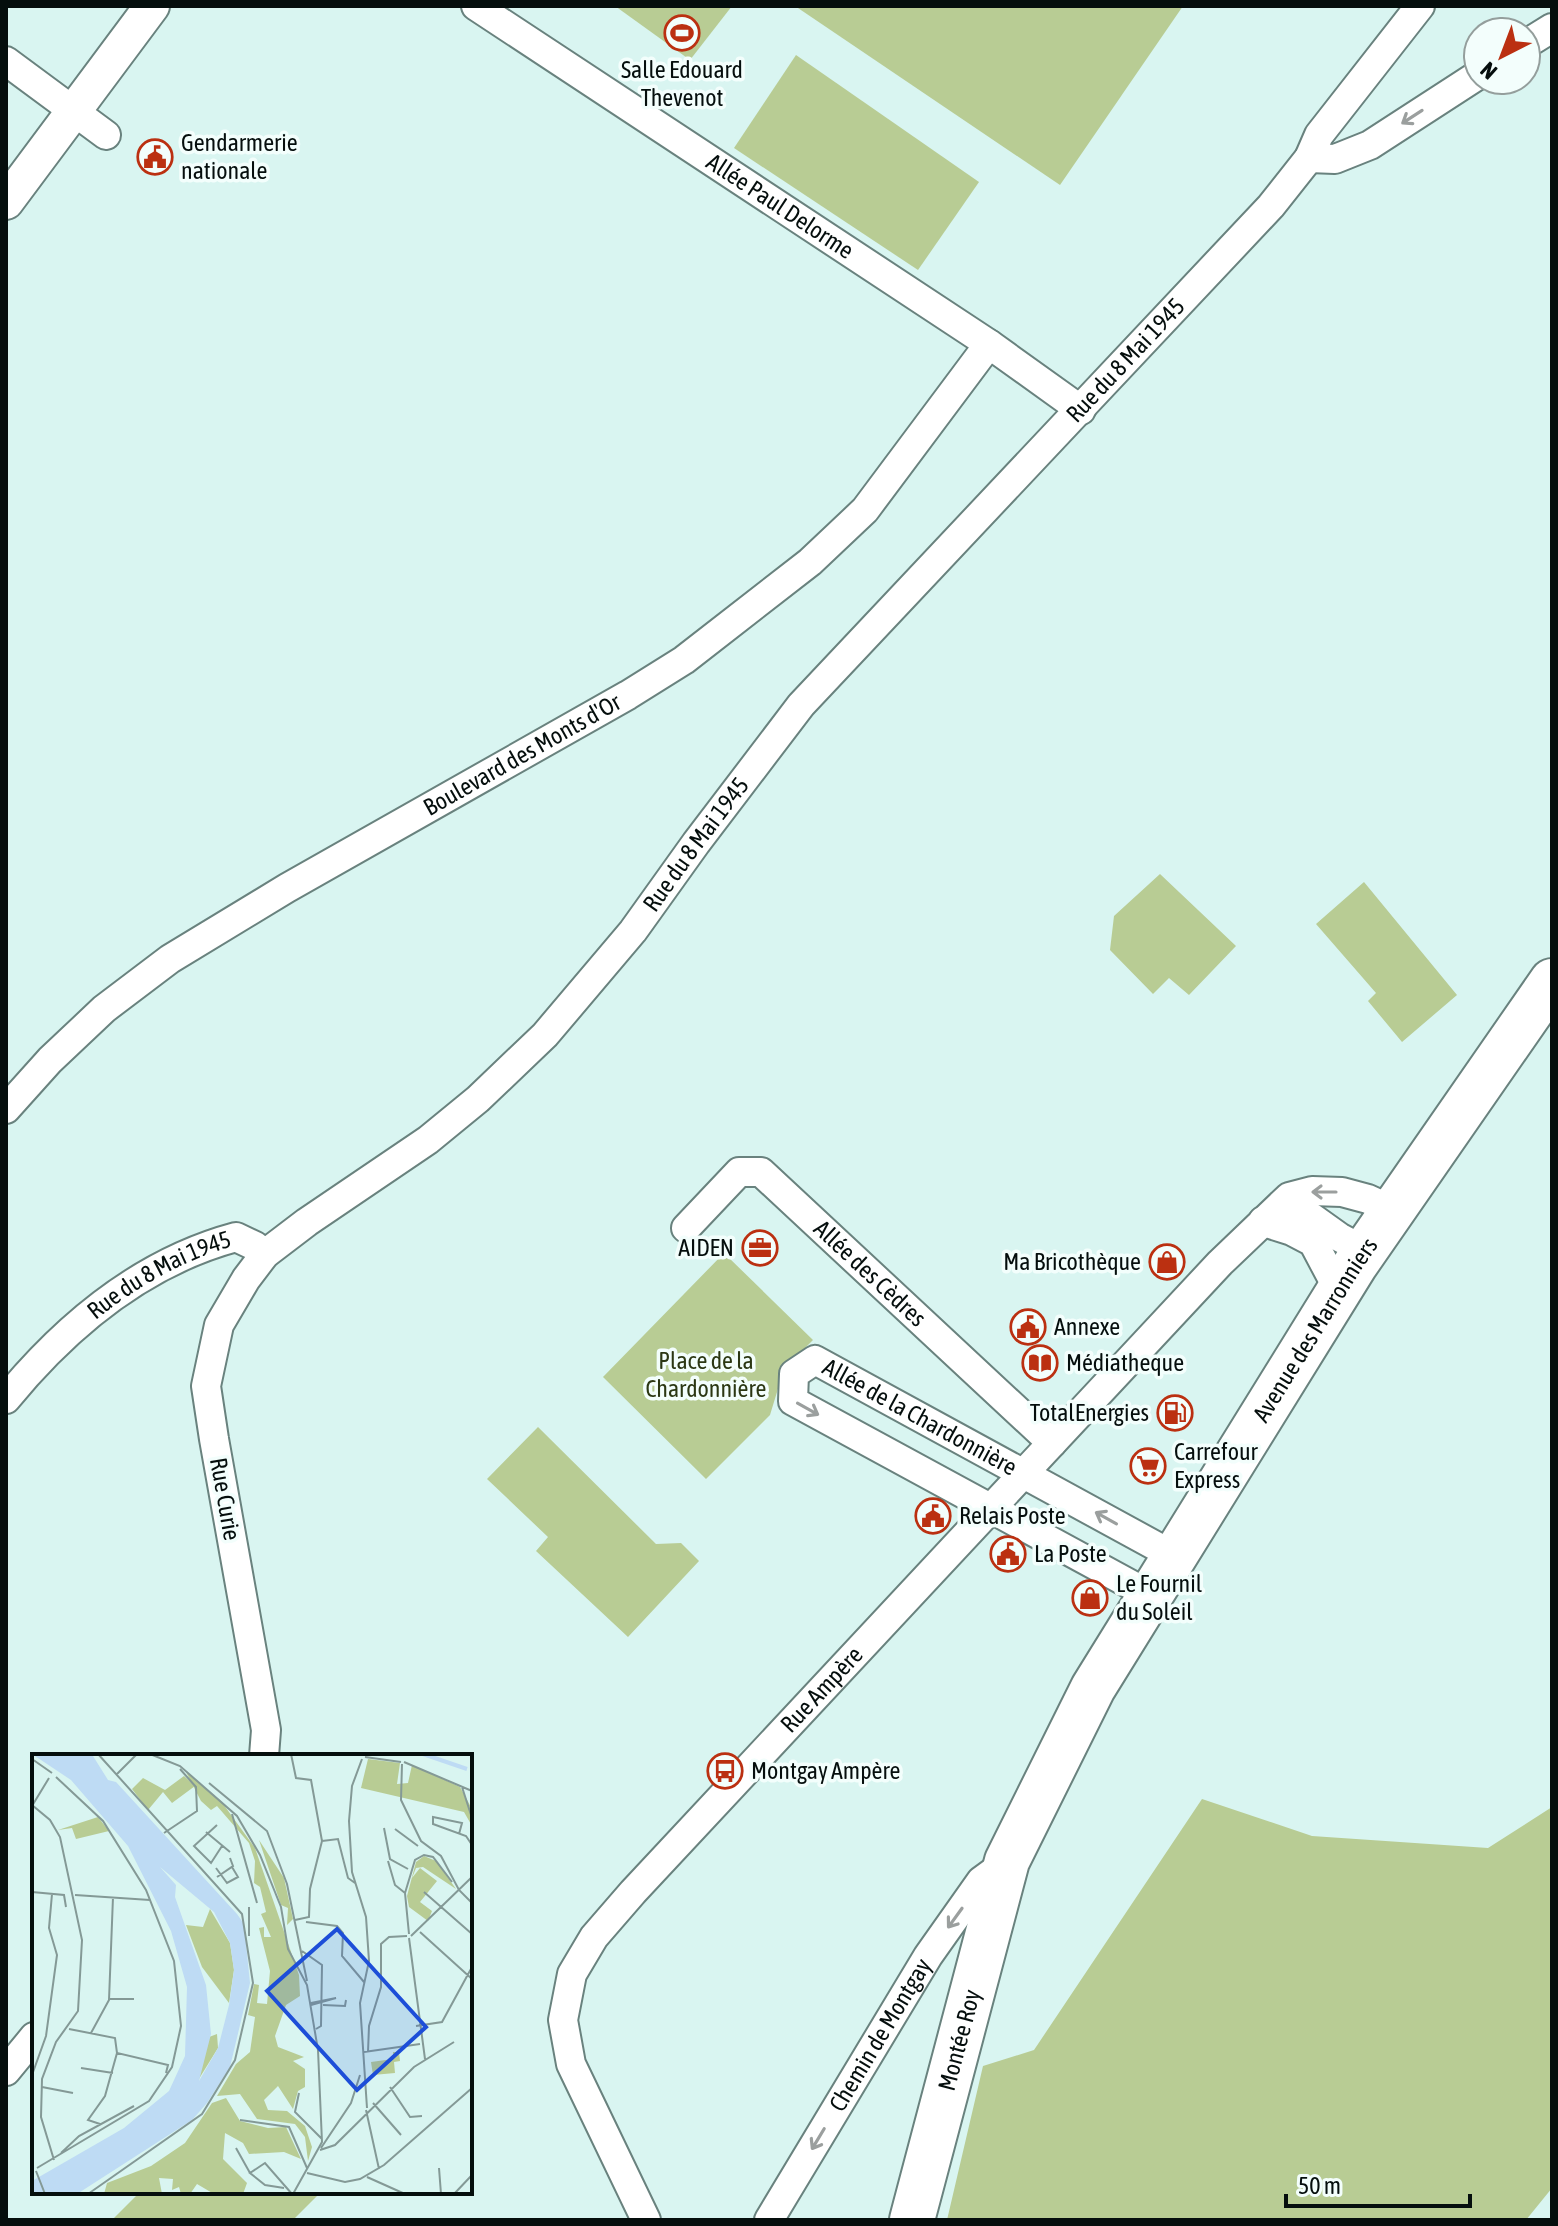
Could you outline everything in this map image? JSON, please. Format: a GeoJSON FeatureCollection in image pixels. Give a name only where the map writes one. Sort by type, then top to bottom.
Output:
{"type":"FeatureCollection","features":[{"type":"Feature","properties":{"kind":"main road","name":"Avenue des Marronniers"},"geometry":{"type":"LineString","coordinates":[[1007,1861],[1093,1688],[1174,1556],[1365,1251],[1552,981]]}},
{"type":"Feature","properties":{"kind":"main road","name":"Montée Roy"},"geometry":{"type":"LineString","coordinates":[[912,2220],[1007,1861]]}},
{"type":"Feature","properties":{"kind":"street"},"geometry":{"type":"LineString","coordinates":[[6,202],[152,6]]}},
{"type":"Feature","properties":{"kind":"street","name":"Allée Paul Delorme"},"geometry":{"type":"LineString","coordinates":[[476,6],[989,344],[1081,410]]}},
{"type":"Feature","properties":{"kind":"street","name":"Rue du 8 Mai 1945"},"geometry":{"type":"LineString","coordinates":[[6,1399],[52,1348],[113,1295],[152,1270],[206,1245],[236,1237],[265,1254],[428,1140],[478,1099],[545,1035],[633,931],[801,705],[1271,206],[1309,158],[1319,135],[1420,6]]}},
{"type":"Feature","properties":{"kind":"street"},"geometry":{"type":"LineString","coordinates":[[6,61],[106,135]]}},
{"type":"Feature","properties":{"kind":"street"},"geometry":{"type":"LineString","coordinates":[[1309,158],[1335,159],[1370,145],[1462,85]]}},
{"type":"Feature","properties":{"kind":"street","name":"Boulevard des Monts d'Or"},"geometry":{"type":"LineString","coordinates":[[6,1109],[50,1060],[104,1009],[170,959],[287,888],[628,695],[684,660],[810,562],[865,510],[989,344]]}},
{"type":"Feature","properties":{"kind":"street","name":"Allée des Cèdres"},"geometry":{"type":"LineString","coordinates":[[686,1228],[739,1172],[761,1172],[1052,1443]]}},
{"type":"Feature","properties":{"kind":"street","name":"Rue Ampère"},"geometry":{"type":"LineString","coordinates":[[646,2220],[571,2064],[563,2020],[572,1974],[594,1937],[1227,1255],[1289,1197],[1312,1191],[1342,1192],[1392,1210]]}},
{"type":"Feature","properties":{"kind":"street"},"geometry":{"type":"LineString","coordinates":[[1263,1221],[1292,1215],[1311,1217],[1365,1251]]}},
{"type":"Feature","properties":{"kind":"street"},"geometry":{"type":"LineString","coordinates":[[1263,1221],[1313,1242],[1339,1291]]}},
{"type":"Feature","properties":{"kind":"street","name":"Rue Curie"},"geometry":{"type":"LineString","coordinates":[[264,1754],[266,1730],[206,1386],[219,1325],[265,1254]]}},
{"type":"Feature","properties":{"kind":"street","name":"Allée de la Chardonnière"},"geometry":{"type":"LineString","coordinates":[[1150,1595],[793,1401],[794,1374],[815,1360],[1174,1556]]}},
{"type":"Feature","properties":{"kind":"street","name":"Chemin de Montgay"},"geometry":{"type":"LineString","coordinates":[[769,2220],[928,1956],[981,1881],[1007,1861]]}},
{"type":"Feature","properties":{"kind":"street"},"geometry":{"type":"LineString","coordinates":[[6,2071],[32,2039]]}},
{"type":"Feature","properties":{"kind":"green space","name":"Salle Edouard Thevenot"},"geometry":{"type":"Polygon","coordinates":[[[615,6],[732,6],[690,60],[615,6]]]}},
{"type":"Feature","properties":{"kind":"green space"},"geometry":{"type":"Polygon","coordinates":[[[795,6],[1183,6],[1060,185],[795,6]]]}},
{"type":"Feature","properties":{"kind":"green space"},"geometry":{"type":"Polygon","coordinates":[[[796,55],[979,182],[918,270],[734,148],[796,55]]]}},
{"type":"Feature","properties":{"kind":"green space"},"geometry":{"type":"Polygon","coordinates":[[[1160,874],[1236,946],[1189,995],[1169,978],[1153,994],[1110,950],[1114,916],[1160,874]]]}},
{"type":"Feature","properties":{"kind":"green space"},"geometry":{"type":"Polygon","coordinates":[[[1364,882],[1457,995],[1402,1042],[1368,1001],[1376,993],[1316,924],[1364,882]]]}},
{"type":"Feature","properties":{"kind":"green space","name":"Place de la Chardonnière"},"geometry":{"type":"Polygon","coordinates":[[[724,1253],[813,1340],[784,1369],[770,1415],[706,1479],[603,1377],[724,1253]]]}},
{"type":"Feature","properties":{"kind":"green space"},"geometry":{"type":"Polygon","coordinates":[[[538,1427],[656,1544],[681,1543],[699,1561],[628,1637],[536,1551],[548,1537],[487,1479],[538,1427]]]}},
{"type":"Feature","properties":{"kind":"green space"},"geometry":{"type":"Polygon","coordinates":[[[1202,1799],[1312,1836],[1488,1848],[1552,1807],[1552,2188],[1526,2220],[947,2220],[983,2066],[1034,2050],[1202,1799]]]}},
{"type":"Feature","properties":{"kind":"green space"},"geometry":{"type":"Polygon","coordinates":[[[138,2194],[319,2194],[293,2220],[112,2220],[138,2194]]]}},
{"type":"Feature","properties":{"kind":"place","name":"Salle Edouard Thevenot"},"geometry":{"type":"Point","coordinates":[682,33]}},
{"type":"Feature","properties":{"kind":"place","name":"Gendarmerie nationale"},"geometry":{"type":"Point","coordinates":[155,157]}},
{"type":"Feature","properties":{"kind":"place","name":"AIDEN"},"geometry":{"type":"Point","coordinates":[760,1248]}},
{"type":"Feature","properties":{"kind":"place","name":"Ma Bricothèque"},"geometry":{"type":"Point","coordinates":[1167,1262]}},
{"type":"Feature","properties":{"kind":"place","name":"Annexe"},"geometry":{"type":"Point","coordinates":[1028,1327]}},
{"type":"Feature","properties":{"kind":"place","name":"Médiatheque"},"geometry":{"type":"Point","coordinates":[1040,1363]}},
{"type":"Feature","properties":{"kind":"place","name":"TotalEnergies"},"geometry":{"type":"Point","coordinates":[1175,1413]}},
{"type":"Feature","properties":{"kind":"place","name":"Carrefour Express"},"geometry":{"type":"Point","coordinates":[1148,1466]}},
{"type":"Feature","properties":{"kind":"place","name":"Relais Poste"},"geometry":{"type":"Point","coordinates":[933,1516]}},
{"type":"Feature","properties":{"kind":"place","name":"La Poste"},"geometry":{"type":"Point","coordinates":[1008,1554]}},
{"type":"Feature","properties":{"kind":"place","name":"Le Fournil du Soleil"},"geometry":{"type":"Point","coordinates":[1090,1598]}},
{"type":"Feature","properties":{"kind":"place","name":"Montgay Ampère"},"geometry":{"type":"Point","coordinates":[725,1771]}}]}
